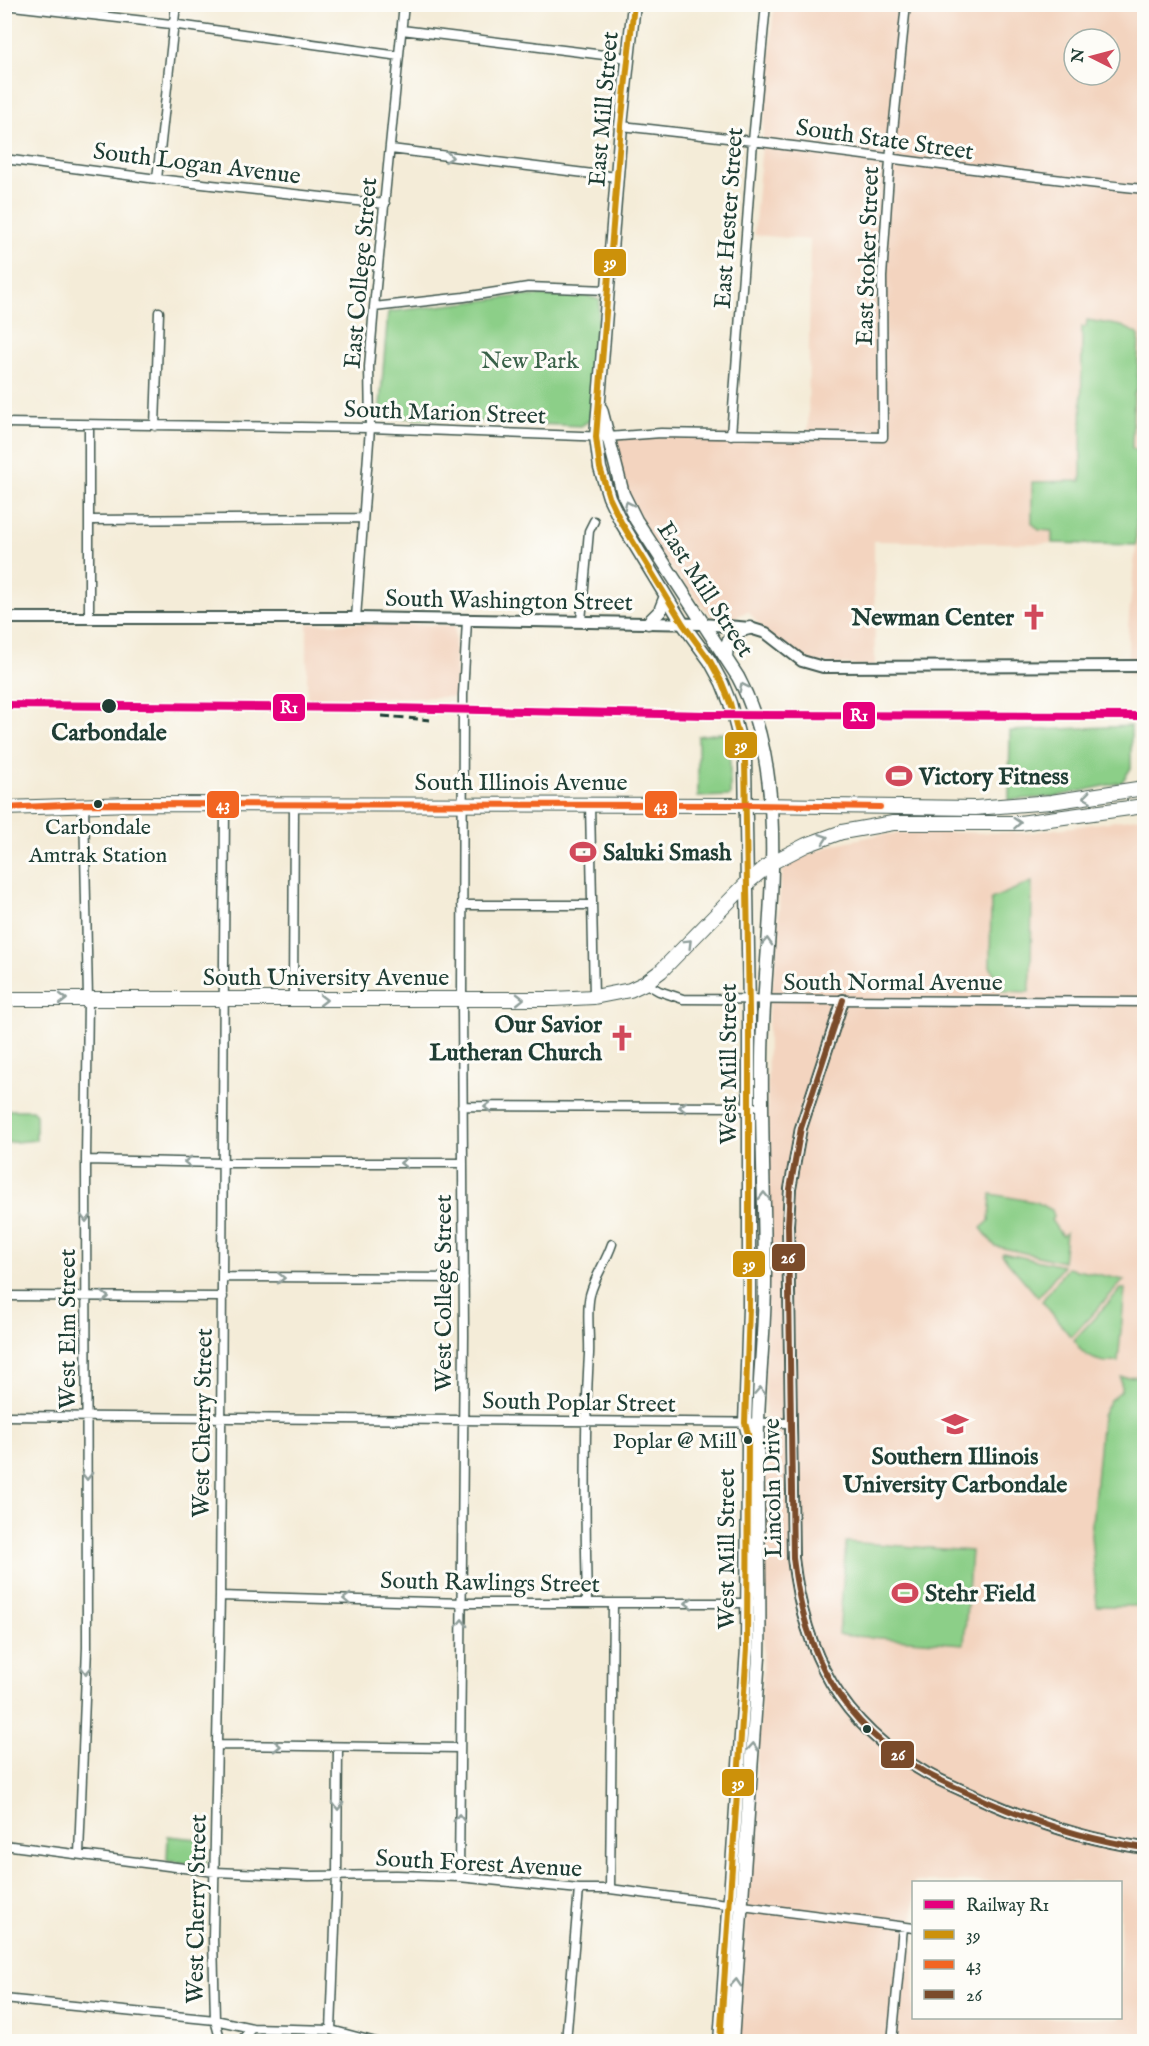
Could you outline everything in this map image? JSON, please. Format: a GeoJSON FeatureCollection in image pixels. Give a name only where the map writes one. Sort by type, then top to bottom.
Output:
{"type":"FeatureCollection","features":[{"type":"Feature","properties":{"kind":"highway","name":"South Illinois Avenue"},"geometry":{"type":"LineString","coordinates":[[4,808],[84,804],[294,804],[975,808],[1051,802],[1144,788]]}},
{"type":"Feature","properties":{"kind":"highway"},"geometry":{"type":"LineString","coordinates":[[645,983],[661,971],[747,883],[771,863],[815,842],[860,828],[893,823],[1020,823],[1144,806]]}},
{"type":"Feature","properties":{"kind":"highway","name":"South University Avenue"},"geometry":{"type":"LineString","coordinates":[[4,999],[462,1000],[594,997],[630,990],[645,983]]}},
{"type":"Feature","properties":{"kind":"main road","name":"East Mill Street"},"geometry":{"type":"LineString","coordinates":[[634,4],[621,126],[598,397],[602,437],[600,468],[609,497],[621,522],[683,624],[710,661],[730,703],[745,760],[747,805]]}},
{"type":"Feature","properties":{"kind":"main road","name":"East Mill Street"},"geometry":{"type":"LineString","coordinates":[[602,437],[623,494],[636,520],[748,695],[763,744],[770,805]]}},
{"type":"Feature","properties":{"kind":"main road"},"geometry":{"type":"LineString","coordinates":[[648,623],[660,611],[666,596]]}},
{"type":"Feature","properties":{"kind":"main road"},"geometry":{"type":"LineString","coordinates":[[726,658],[730,636],[739,630],[750,628]]}},
{"type":"Feature","properties":{"kind":"main road","name":"West Mill Street"},"geometry":{"type":"LineString","coordinates":[[720,2042],[736,1906],[757,1680],[749,1308],[747,805]]}},
{"type":"Feature","properties":{"kind":"main road","name":"West Mill Street"},"geometry":{"type":"LineString","coordinates":[[752,1423],[765,1283],[762,1107],[764,1000],[771,863],[770,805]]}},
{"type":"Feature","properties":{"kind":"main road","name":"West Mill Street"},"geometry":{"type":"LineString","coordinates":[[732,2042],[736,1906]]}},
{"type":"Feature","properties":{"kind":"street"},"geometry":{"type":"LineString","coordinates":[[157,179],[176,4]]}},
{"type":"Feature","properties":{"kind":"street","name":"East College Street"},"geometry":{"type":"LineString","coordinates":[[356,618],[370,428],[369,367],[404,4]]}},
{"type":"Feature","properties":{"kind":"street","name":"East Hester Street"},"geometry":{"type":"LineString","coordinates":[[731,435],[753,141],[766,4]]}},
{"type":"Feature","properties":{"kind":"street","name":"East Stoker Street"},"geometry":{"type":"LineString","coordinates":[[883,437],[882,277],[890,160],[906,4]]}},
{"type":"Feature","properties":{"kind":"street"},"geometry":{"type":"LineString","coordinates":[[4,5],[399,56]]}},
{"type":"Feature","properties":{"kind":"street"},"geometry":{"type":"LineString","coordinates":[[402,30],[628,58]]}},
{"type":"Feature","properties":{"kind":"street","name":"South State Street"},"geometry":{"type":"LineString","coordinates":[[621,126],[1144,189]]}},
{"type":"Feature","properties":{"kind":"street"},"geometry":{"type":"LineString","coordinates":[[391,149],[617,177]]}},
{"type":"Feature","properties":{"kind":"street","name":"South Logan Avenue"},"geometry":{"type":"LineString","coordinates":[[4,159],[157,179],[385,204]]}},
{"type":"Feature","properties":{"kind":"street"},"geometry":{"type":"LineString","coordinates":[[374,307],[528,287],[608,290]]}},
{"type":"Feature","properties":{"kind":"street"},"geometry":{"type":"LineString","coordinates":[[155,426],[159,312]]}},
{"type":"Feature","properties":{"kind":"street","name":"South Marion Street"},"geometry":{"type":"LineString","coordinates":[[4,423],[370,428],[602,437],[661,433],[883,437]]}},
{"type":"Feature","properties":{"kind":"street"},"geometry":{"type":"LineString","coordinates":[[89,425],[89,618]]}},
{"type":"Feature","properties":{"kind":"street"},"geometry":{"type":"LineString","coordinates":[[90,520],[362,518]]}},
{"type":"Feature","properties":{"kind":"street"},"geometry":{"type":"LineString","coordinates":[[581,621],[589,531],[594,521]]}},
{"type":"Feature","properties":{"kind":"street","name":"South Washington Street"},"geometry":{"type":"LineString","coordinates":[[4,618],[356,618],[703,624],[750,628],[766,633],[802,661],[823,667],[1144,666]]}},
{"type":"Feature","properties":{"kind":"street","name":"West College Street"},"geometry":{"type":"LineString","coordinates":[[459,1877],[463,1603],[463,710],[467,620]]}},
{"type":"Feature","properties":{"kind":"street","name":"West Elm Street"},"geometry":{"type":"LineString","coordinates":[[79,1854],[87,1647],[88,999],[84,804]]}},
{"type":"Feature","properties":{"kind":"street","name":"West Cherry Street"},"geometry":{"type":"LineString","coordinates":[[221,2042],[215,2020],[213,1937],[219,1745],[225,804]]}},
{"type":"Feature","properties":{"kind":"street"},"geometry":{"type":"LineString","coordinates":[[293,999],[294,804]]}},
{"type":"Feature","properties":{"kind":"street"},"geometry":{"type":"LineString","coordinates":[[590,805],[594,997]]}},
{"type":"Feature","properties":{"kind":"street"},"geometry":{"type":"LineString","coordinates":[[462,905],[592,905]]}},
{"type":"Feature","properties":{"kind":"street","name":"South Normal Avenue"},"geometry":{"type":"LineString","coordinates":[[645,983],[658,992],[683,999],[1144,1002]]}},
{"type":"Feature","properties":{"kind":"street","name":"Lincoln Drive"},"geometry":{"type":"LineString","coordinates":[[843,1000],[801,1128],[790,1189],[788,1225],[793,1558],[797,1593],[805,1625],[822,1670],[851,1710],[870,1731],[907,1762],[949,1784],[1047,1826],[1089,1838],[1144,1848]]}},
{"type":"Feature","properties":{"kind":"street"},"geometry":{"type":"LineString","coordinates":[[462,1106],[762,1107]]}},
{"type":"Feature","properties":{"kind":"street"},"geometry":{"type":"LineString","coordinates":[[86,1160],[223,1163],[463,1163]]}},
{"type":"Feature","properties":{"kind":"street"},"geometry":{"type":"LineString","coordinates":[[587,1603],[585,1421],[590,1296],[612,1244]]}},
{"type":"Feature","properties":{"kind":"street"},"geometry":{"type":"LineString","coordinates":[[223,1277],[464,1278]]}},
{"type":"Feature","properties":{"kind":"street"},"geometry":{"type":"LineString","coordinates":[[4,1296],[223,1297]]}},
{"type":"Feature","properties":{"kind":"street","name":"South Poplar Street"},"geometry":{"type":"LineString","coordinates":[[4,1416],[791,1423]]}},
{"type":"Feature","properties":{"kind":"street","name":"South Rawlings Street"},"geometry":{"type":"LineString","coordinates":[[220,1596],[463,1603],[754,1603]]}},
{"type":"Feature","properties":{"kind":"street"},"geometry":{"type":"LineString","coordinates":[[610,1889],[613,1603]]}},
{"type":"Feature","properties":{"kind":"street"},"geometry":{"type":"LineString","coordinates":[[219,1745],[460,1748]]}},
{"type":"Feature","properties":{"kind":"street"},"geometry":{"type":"LineString","coordinates":[[330,2030],[337,1876],[338,1747]]}},
{"type":"Feature","properties":{"kind":"street","name":"South Forest Avenue"},"geometry":{"type":"LineString","coordinates":[[4,1845],[215,1872],[459,1877],[579,1889],[610,1889],[912,1928]]}},
{"type":"Feature","properties":{"kind":"street"},"geometry":{"type":"LineString","coordinates":[[566,2042],[579,1889]]}},
{"type":"Feature","properties":{"kind":"street"},"geometry":{"type":"LineString","coordinates":[[892,2042],[903,1927]]}},
{"type":"Feature","properties":{"kind":"street"},"geometry":{"type":"LineString","coordinates":[[4,1999],[215,2020],[252,2028],[330,2030],[376,2042]]}},
{"type":"Feature","properties":{"kind":"street"},"geometry":{"type":"LineString","coordinates":[[240,2042],[252,2028]]}},
{"type":"Feature","properties":{"kind":"shaded area"},"geometry":{"type":"Polygon","coordinates":[[[1121,4],[1144,10],[1144,675],[1128,675],[1128,626],[1136,545],[874,541],[875,667],[802,661],[766,633],[748,611],[719,625],[651,544],[636,520],[608,437],[661,433],[808,437],[810,240],[754,235],[774,5],[1121,4]]]}},
{"type":"Feature","properties":{"kind":"shaded area"},"geometry":{"type":"Polygon","coordinates":[[[307,623],[455,625],[456,697],[307,698],[307,623]]]}},
{"type":"Feature","properties":{"kind":"shaded area","name":"Southern Illinois University Carbondale"},"geometry":{"type":"Polygon","coordinates":[[[1144,817],[1144,2041],[737,2042],[763,1672],[768,1012],[777,950],[780,886],[783,870],[797,859],[835,844],[878,835],[918,832],[1028,833],[1144,817]]]}},
{"type":"Feature","properties":{"kind":"green space","name":"New Park"},"geometry":{"type":"Polygon","coordinates":[[[521,296],[588,296],[600,300],[590,420],[581,426],[379,417],[388,312],[521,296]]]}},
{"type":"Feature","properties":{"kind":"green space"},"geometry":{"type":"Polygon","coordinates":[[[1087,320],[1122,326],[1138,334],[1139,337],[1132,444],[1132,448],[1137,451],[1136,545],[1052,543],[1052,531],[1039,530],[1032,523],[1032,482],[1081,481],[1082,327],[1086,327],[1087,320]]]}},
{"type":"Feature","properties":{"kind":"green space"},"geometry":{"type":"Polygon","coordinates":[[[1131,726],[1131,768],[1122,782],[1054,797],[1009,800],[1010,731],[1131,726]]]}},
{"type":"Feature","properties":{"kind":"green space"},"geometry":{"type":"Polygon","coordinates":[[[727,732],[730,796],[698,797],[698,736],[727,732]]]}},
{"type":"Feature","properties":{"kind":"green space"},"geometry":{"type":"Polygon","coordinates":[[[1032,882],[1029,992],[1002,991],[990,966],[991,899],[1032,882]]]}},
{"type":"Feature","properties":{"kind":"green space"},"geometry":{"type":"Polygon","coordinates":[[[5,1110],[32,1110],[36,1114],[36,1140],[5,1143],[5,1110]]]}},
{"type":"Feature","properties":{"kind":"green space"},"geometry":{"type":"Polygon","coordinates":[[[991,1194],[1036,1202],[1052,1210],[1054,1216],[1051,1220],[1062,1236],[1066,1233],[1063,1262],[995,1246],[981,1228],[989,1221],[991,1194]]]}},
{"type":"Feature","properties":{"kind":"green space"},"geometry":{"type":"Polygon","coordinates":[[[1003,1253],[1063,1266],[1038,1297],[1002,1255],[1003,1253]]]}},
{"type":"Feature","properties":{"kind":"green space"},"geometry":{"type":"Polygon","coordinates":[[[1067,1268],[1124,1280],[1071,1337],[1042,1301],[1067,1268]]]}},
{"type":"Feature","properties":{"kind":"green space"},"geometry":{"type":"Polygon","coordinates":[[[1121,1289],[1125,1289],[1118,1362],[1105,1362],[1092,1358],[1077,1346],[1074,1340],[1121,1289]]]}},
{"type":"Feature","properties":{"kind":"green space"},"geometry":{"type":"Polygon","coordinates":[[[1144,1376],[1144,1606],[1097,1606],[1091,1535],[1102,1416],[1110,1400],[1121,1391],[1121,1377],[1144,1376]]]}},
{"type":"Feature","properties":{"kind":"green space","name":"Stehr Field"},"geometry":{"type":"Polygon","coordinates":[[[846,1542],[971,1551],[964,1644],[839,1635],[846,1542]]]}},
{"type":"Feature","properties":{"kind":"green space"},"geometry":{"type":"Polygon","coordinates":[[[168,1836],[207,1840],[207,1863],[202,1865],[167,1861],[168,1836]]]}},
{"type":"Feature","properties":{"kind":"railway"},"geometry":{"type":"LineString","coordinates":[[4,705],[389,708],[707,715],[1101,716]]}},
{"type":"Feature","properties":{"kind":"railway"},"geometry":{"type":"LineString","coordinates":[[382,716],[430,720]]}},
{"type":"Feature","properties":{"kind":"rail line","name":"R1"},"geometry":{"type":"LineString","coordinates":[[4,705],[389,708],[707,715],[1144,716]]}},
{"type":"Feature","properties":{"kind":"transit line","name":"39"},"geometry":{"type":"LineString","coordinates":[[634,4],[621,126],[596,437],[600,468],[609,497],[621,522],[722,683],[730,703],[745,760],[749,1013],[749,1308],[745,1423],[748,1434],[747,1648],[720,2042]]}},
{"type":"Feature","properties":{"kind":"transit line","name":"43"},"geometry":{"type":"LineString","coordinates":[[4,808],[84,804],[880,807]]}},
{"type":"Feature","properties":{"kind":"transit line","name":"26"},"geometry":{"type":"LineString","coordinates":[[843,1000],[801,1128],[790,1189],[788,1225],[793,1558],[806,1625],[831,1683],[849,1709],[870,1732],[896,1754],[941,1781],[1026,1817],[1084,1836],[1144,1848]]}},
{"type":"Feature","properties":{"kind":"place","name":"Newman Center"},"geometry":{"type":"Point","coordinates":[1034,617]}},
{"type":"Feature","properties":{"kind":"place","name":"Carbondale"},"geometry":{"type":"Point","coordinates":[109,706]}},
{"type":"Feature","properties":{"kind":"place","name":"Victory Fitness"},"geometry":{"type":"Point","coordinates":[899,776]}},
{"type":"Feature","properties":{"kind":"place","name":"Carbondale Amtrak Station"},"geometry":{"type":"Point","coordinates":[98,804]}},
{"type":"Feature","properties":{"kind":"place","name":"Saluki Smash"},"geometry":{"type":"Point","coordinates":[583,852]}},
{"type":"Feature","properties":{"kind":"place","name":"Our Savior Lutheran Church"},"geometry":{"type":"Point","coordinates":[622,1038]}},
{"type":"Feature","properties":{"kind":"place","name":"Southern Illinois University Carbondale"},"geometry":{"type":"Point","coordinates":[955,1424]}},
{"type":"Feature","properties":{"kind":"place","name":"Poplar @ Mill"},"geometry":{"type":"Point","coordinates":[748,1440]}},
{"type":"Feature","properties":{"kind":"place","name":"Stehr Field"},"geometry":{"type":"Point","coordinates":[905,1593]}}]}
